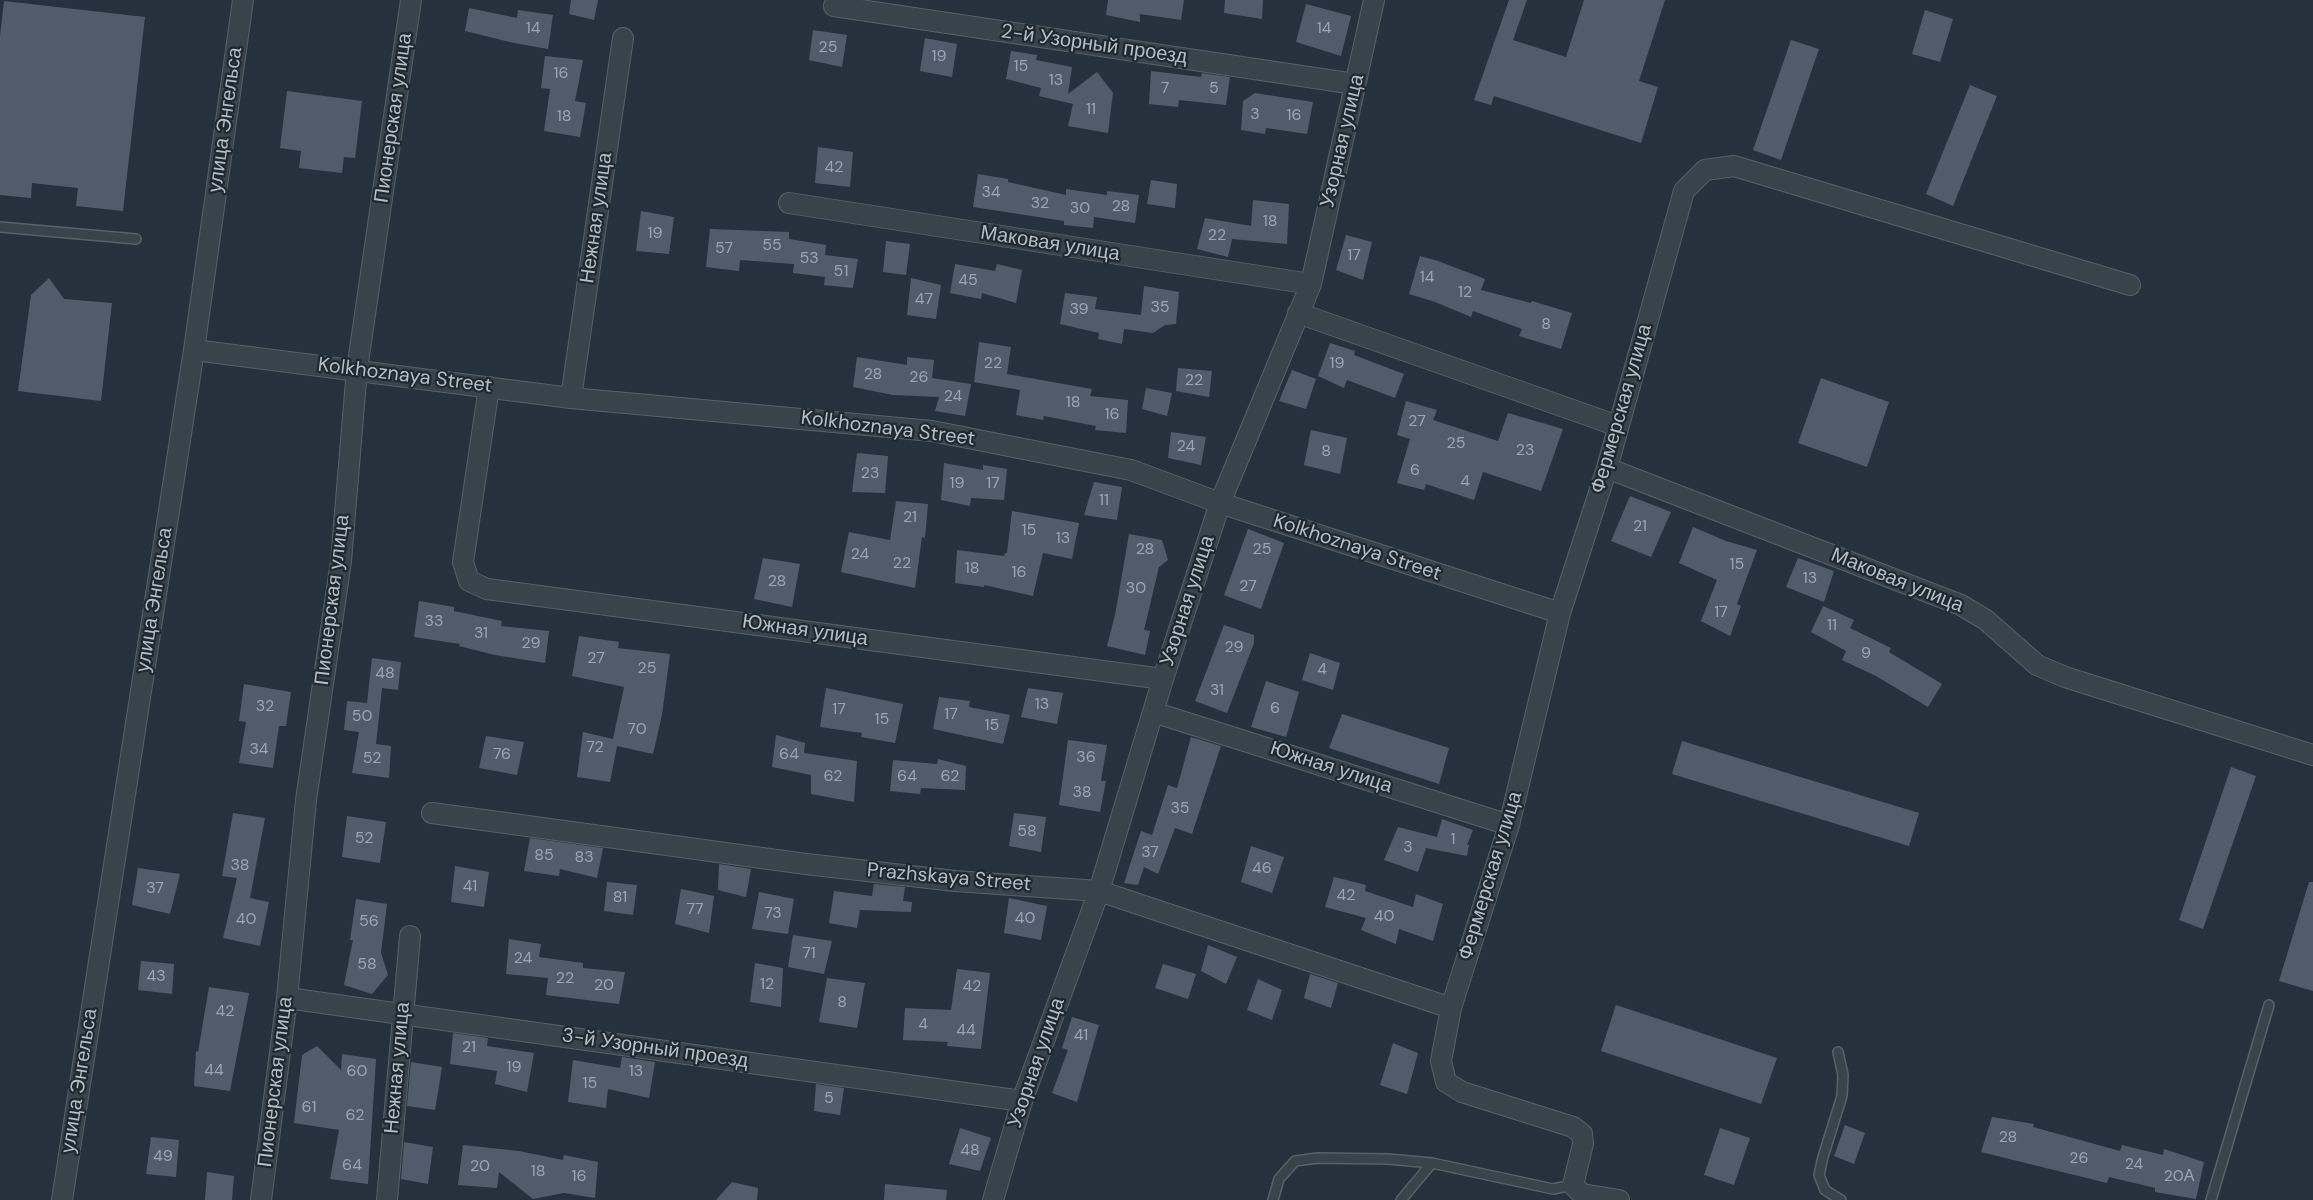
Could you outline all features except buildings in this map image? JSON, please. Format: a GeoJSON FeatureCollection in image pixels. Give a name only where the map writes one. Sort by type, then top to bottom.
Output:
{"type":"FeatureCollection","features":[{"type":"Feature","properties":{"kind":"street","name":"улица Энгельса"},"geometry":{"type":"LineString","coordinates":[[62,1200],[194,350],[243,0]]}},
{"type":"Feature","properties":{"kind":"street","name":"Пионерская улица"},"geometry":{"type":"LineString","coordinates":[[261,1200],[287,998],[306,800],[341,561],[357,369],[411,0]]}},
{"type":"Feature","properties":{"kind":"street","name":"Узорная улица"},"geometry":{"type":"LineString","coordinates":[[993,1200],[1022,1101],[1099,891],[1163,679],[1220,503],[1311,284],[1374,0]]}},
{"type":"Feature","properties":{"kind":"street","name":"2-й Узорный проезд"},"geometry":{"type":"LineString","coordinates":[[834,6],[1355,84]]}},
{"type":"Feature","properties":{"kind":"street","name":"Нежная улица"},"geometry":{"type":"LineString","coordinates":[[571,398],[623,38]]}},
{"type":"Feature","properties":{"kind":"street","name":"Фермерская улица"},"geometry":{"type":"LineString","coordinates":[[1573,1185],[1583,1144],[1582,1134],[1573,1127],[1462,1092],[1446,1082],[1441,1061],[1451,1008],[1509,825],[1560,613],[1607,468],[1684,191],[1704,170],[1734,166],[2130,285]]}},
{"type":"Feature","properties":{"kind":"street","name":"Маковая улица"},"geometry":{"type":"LineString","coordinates":[[789,203],[1311,284]]}},
{"type":"Feature","properties":{"kind":"street"},"geometry":{"type":"LineString","coordinates":[[1298,313],[1618,426]]}},
{"type":"Feature","properties":{"kind":"street","name":"Kolkhoznaya Street"},"geometry":{"type":"LineString","coordinates":[[194,350],[571,398],[932,431],[1131,470],[1220,503],[1560,613]]}},
{"type":"Feature","properties":{"kind":"street","name":"Южная улица"},"geometry":{"type":"LineString","coordinates":[[489,387],[463,562],[469,581],[487,589],[1163,679]]}},
{"type":"Feature","properties":{"kind":"street","name":"Маковая улица"},"geometry":{"type":"LineString","coordinates":[[1607,468],[1961,605],[1986,620],[2037,665],[2066,678],[2313,755]]}},
{"type":"Feature","properties":{"kind":"street","name":"Южная улица"},"geometry":{"type":"LineString","coordinates":[[1153,712],[1509,825]]}},
{"type":"Feature","properties":{"kind":"street","name":"Prazhskaya Street"},"geometry":{"type":"LineString","coordinates":[[432,813],[921,877],[1099,891],[1451,1008]]}},
{"type":"Feature","properties":{"kind":"street","name":"Нежная улица"},"geometry":{"type":"LineString","coordinates":[[387,1200],[410,936]]}},
{"type":"Feature","properties":{"kind":"street","name":"3-й Узорный проезд"},"geometry":{"type":"LineString","coordinates":[[287,998],[1022,1101]]}},
{"type":"Feature","properties":{"kind":"street"},"geometry":{"type":"LineString","coordinates":[[1573,1185],[1581,1194],[1599,1199],[1619,1200]]}},
{"type":"Feature","properties":{"kind":"lane"},"geometry":{"type":"LineString","coordinates":[[0,227],[136,239]]}},
{"type":"Feature","properties":{"kind":"lane"},"geometry":{"type":"LineString","coordinates":[[2211,1200],[2269,1005]]}},
{"type":"Feature","properties":{"kind":"lane"},"geometry":{"type":"LineString","coordinates":[[1838,1052],[1843,1075],[1842,1096],[1819,1175],[1825,1190],[1841,1200]]}},
{"type":"Feature","properties":{"kind":"lane"},"geometry":{"type":"LineString","coordinates":[[1273,1200],[1279,1179],[1295,1161],[1329,1158],[1388,1159],[1432,1163],[1553,1189],[1573,1185]]}},
{"type":"Feature","properties":{"kind":"lane"},"geometry":{"type":"LineString","coordinates":[[1401,1200],[1432,1163]]}}]}
